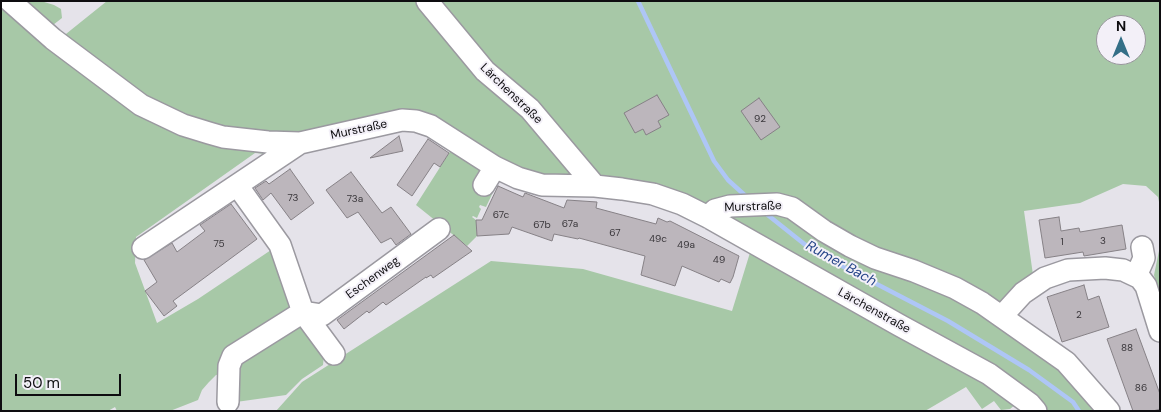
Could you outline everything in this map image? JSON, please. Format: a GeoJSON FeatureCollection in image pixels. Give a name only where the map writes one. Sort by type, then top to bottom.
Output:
{"type":"FeatureCollection","features":[{"type":"Feature","properties":{"kind":"street","name":"Murstraße"},"geometry":{"type":"LineString","coordinates":[[10,1],[54,39],[141,105],[183,125],[223,137],[300,143],[402,120],[416,121],[431,126],[495,167],[518,178],[542,185],[594,186],[653,194],[682,204],[708,217],[721,207],[777,204],[792,208],[824,231],[867,254],[954,288],[1002,316],[1066,362],[1109,411]]}},
{"type":"Feature","properties":{"kind":"street","name":"Lärchenstraße"},"geometry":{"type":"LineString","coordinates":[[427,1],[485,71],[530,110],[594,186]]}},
{"type":"Feature","properties":{"kind":"street","name":"Murstraße"},"geometry":{"type":"LineString","coordinates":[[143,248],[300,143]]}},
{"type":"Feature","properties":{"kind":"street"},"geometry":{"type":"LineString","coordinates":[[484,185],[495,167]]}},
{"type":"Feature","properties":{"kind":"street"},"geometry":{"type":"LineString","coordinates":[[237,186],[280,245],[303,312],[334,354]]}},
{"type":"Feature","properties":{"kind":"street","name":"Lärchenstraße"},"geometry":{"type":"LineString","coordinates":[[708,217],[990,374],[1030,404],[1036,411]]}},
{"type":"Feature","properties":{"kind":"street","name":"Eschenweg"},"geometry":{"type":"LineString","coordinates":[[228,402],[229,366],[233,356],[303,312],[322,314],[439,229]]}},
{"type":"Feature","properties":{"kind":"street"},"geometry":{"type":"LineString","coordinates":[[1136,276],[1144,258],[1142,247]]}},
{"type":"Feature","properties":{"kind":"street"},"geometry":{"type":"LineString","coordinates":[[1002,316],[1031,287],[1057,273],[1080,268],[1105,268],[1123,270],[1140,278],[1146,286],[1160,331]]}},
{"type":"Feature","properties":{"kind":"green space"},"geometry":{"type":"Polygon","coordinates":[[[20,1],[41,1],[54,5],[61,9],[62,18],[53,25],[20,1]]]}},
{"type":"Feature","properties":{"kind":"green space"},"geometry":{"type":"Polygon","coordinates":[[[107,1],[1160,1],[1160,207],[1158,197],[1146,186],[1123,184],[1080,203],[1024,211],[1033,275],[1002,316],[1109,411],[1036,411],[1016,404],[1010,409],[1001,410],[994,401],[982,409],[966,387],[925,411],[276,411],[302,382],[491,261],[583,269],[732,311],[753,243],[708,204],[620,181],[560,180],[516,168],[428,115],[275,155],[255,153],[136,237],[135,263],[157,323],[198,299],[274,248],[324,355],[323,365],[302,379],[286,395],[236,402],[223,374],[216,375],[209,382],[202,390],[198,400],[170,411],[117,411],[115,407],[108,411],[1,411],[1,5],[51,46],[107,1]]]}},
{"type":"Feature","properties":{"kind":"green space"},"geometry":{"type":"Polygon","coordinates":[[[451,150],[482,166],[474,179],[494,190],[486,207],[480,205],[481,209],[477,218],[472,217],[476,220],[477,236],[467,246],[416,205],[451,150]]]}},
{"type":"Feature","properties":{"kind":"green space"},"geometry":{"type":"Polygon","coordinates":[[[1160,246],[1160,299],[1154,275],[1160,246]]]}},
{"type":"Feature","properties":{"kind":"building"},"geometry":{"type":"Polygon","coordinates":[[[657,95],[669,115],[658,121],[661,127],[646,135],[643,129],[635,133],[624,113],[657,95]]]}},
{"type":"Feature","properties":{"kind":"building"},"geometry":{"type":"Polygon","coordinates":[[[759,98],[780,127],[761,140],[741,111],[759,98]]]}},
{"type":"Feature","properties":{"kind":"building"},"geometry":{"type":"Polygon","coordinates":[[[399,136],[403,151],[370,158],[399,136]]]}},
{"type":"Feature","properties":{"kind":"building"},"geometry":{"type":"Polygon","coordinates":[[[428,139],[449,153],[440,167],[434,163],[412,196],[397,185],[428,139]]]}},
{"type":"Feature","properties":{"kind":"building"},"geometry":{"type":"Polygon","coordinates":[[[290,169],[314,203],[291,220],[271,193],[263,200],[255,188],[266,181],[269,184],[290,169]]]}},
{"type":"Feature","properties":{"kind":"building"},"geometry":{"type":"Polygon","coordinates":[[[351,172],[382,213],[391,207],[411,234],[396,245],[391,238],[381,243],[358,212],[347,218],[326,190],[351,172]]]}},
{"type":"Feature","properties":{"kind":"building"},"geometry":{"type":"Polygon","coordinates":[[[498,186],[523,197],[525,193],[564,208],[567,200],[597,202],[596,208],[656,224],[658,218],[667,222],[670,221],[739,256],[733,277],[730,283],[721,279],[719,282],[682,266],[675,286],[641,275],[645,256],[579,238],[554,234],[552,241],[512,227],[509,234],[477,236],[476,220],[482,220],[498,186]]]}},
{"type":"Feature","properties":{"kind":"building"},"geometry":{"type":"Polygon","coordinates":[[[231,204],[257,239],[173,301],[177,306],[164,316],[145,291],[157,282],[144,260],[172,243],[177,252],[205,231],[200,225],[231,204]]]}},
{"type":"Feature","properties":{"kind":"building"},"geometry":{"type":"Polygon","coordinates":[[[1059,217],[1061,231],[1079,228],[1080,232],[1122,225],[1126,249],[1084,256],[1083,252],[1045,258],[1039,220],[1059,217]]]}},
{"type":"Feature","properties":{"kind":"building"},"geometry":{"type":"Polygon","coordinates":[[[454,235],[472,251],[433,278],[431,275],[426,277],[386,305],[383,302],[369,313],[367,311],[344,329],[337,320],[454,235]]]}},
{"type":"Feature","properties":{"kind":"building"},"geometry":{"type":"Polygon","coordinates":[[[1084,285],[1088,300],[1099,296],[1109,327],[1062,342],[1047,297],[1084,285]]]}},
{"type":"Feature","properties":{"kind":"building"},"geometry":{"type":"Polygon","coordinates":[[[1136,329],[1160,394],[1160,409],[1153,411],[1133,411],[1107,339],[1136,329]]]}},
{"type":"Feature","properties":{"kind":"waterway","name":"Rumer Bach"},"geometry":{"type":"LineString","coordinates":[[638,1],[714,161],[728,180],[749,199]]}},
{"type":"Feature","properties":{"kind":"waterway","name":"Rumer Bach"},"geometry":{"type":"LineString","coordinates":[[764,212],[813,251],[948,321],[1029,370],[1073,402],[1079,411]]}}]}
